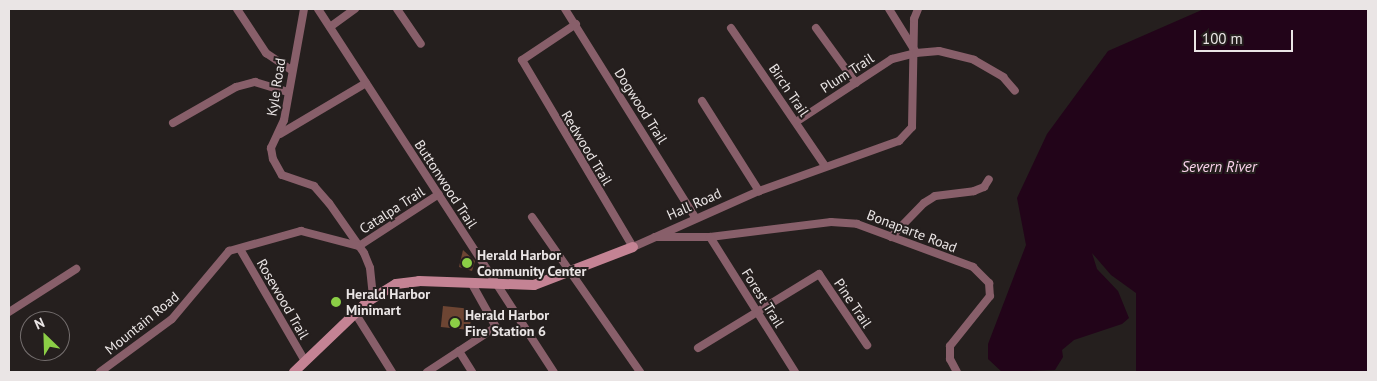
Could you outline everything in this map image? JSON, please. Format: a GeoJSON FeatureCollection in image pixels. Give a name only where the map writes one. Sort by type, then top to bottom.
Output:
{"type":"FeatureCollection","features":[{"type":"Feature","properties":{"kind":"street"},"geometry":{"type":"LineString","coordinates":[[237,9],[266,53],[291,70]]}},
{"type":"Feature","properties":{"kind":"street","name":"Kyle Road"},"geometry":{"type":"LineString","coordinates":[[304,9],[280,134],[272,148],[273,160],[282,175],[314,186],[359,246]]}},
{"type":"Feature","properties":{"kind":"street","name":"Buttonwood Trail"},"geometry":{"type":"LineString","coordinates":[[318,9],[554,372]]}},
{"type":"Feature","properties":{"kind":"street"},"geometry":{"type":"LineString","coordinates":[[330,27],[355,9]]}},
{"type":"Feature","properties":{"kind":"street"},"geometry":{"type":"LineString","coordinates":[[397,9],[421,44]]}},
{"type":"Feature","properties":{"kind":"street","name":"Dogwood Trail"},"geometry":{"type":"LineString","coordinates":[[565,9],[695,217]]}},
{"type":"Feature","properties":{"kind":"street"},"geometry":{"type":"LineString","coordinates":[[889,9],[916,53]]}},
{"type":"Feature","properties":{"kind":"street","name":"Hall Road"},"geometry":{"type":"LineString","coordinates":[[294,372],[370,299],[409,281],[534,285],[570,274],[655,237],[695,217],[759,191],[899,141],[912,127],[916,53],[914,19],[918,9]]}},
{"type":"Feature","properties":{"kind":"street","name":"Redwood Trail"},"geometry":{"type":"LineString","coordinates":[[576,24],[522,60],[633,247]]}},
{"type":"Feature","properties":{"kind":"street","name":"Birch Trail"},"geometry":{"type":"LineString","coordinates":[[732,28],[825,166]]}},
{"type":"Feature","properties":{"kind":"street"},"geometry":{"type":"LineString","coordinates":[[816,28],[856,82]]}},
{"type":"Feature","properties":{"kind":"street","name":"Plum Trail"},"geometry":{"type":"LineString","coordinates":[[796,122],[892,59],[916,53],[939,51],[974,60],[1003,77],[1014,91]]}},
{"type":"Feature","properties":{"kind":"street"},"geometry":{"type":"LineString","coordinates":[[173,123],[236,86],[255,82],[288,92]]}},
{"type":"Feature","properties":{"kind":"street"},"geometry":{"type":"LineString","coordinates":[[280,134],[366,83]]}},
{"type":"Feature","properties":{"kind":"street"},"geometry":{"type":"LineString","coordinates":[[702,101],[759,191]]}},
{"type":"Feature","properties":{"kind":"street"},"geometry":{"type":"LineString","coordinates":[[891,237],[924,203],[935,196],[974,191],[984,187],[989,179]]}},
{"type":"Feature","properties":{"kind":"street","name":"Catalpa Trail"},"geometry":{"type":"LineString","coordinates":[[359,246],[439,194]]}},
{"type":"Feature","properties":{"kind":"street"},"geometry":{"type":"LineString","coordinates":[[532,217],[640,372]]}},
{"type":"Feature","properties":{"kind":"street","name":"Bonaparte Road"},"geometry":{"type":"LineString","coordinates":[[655,237],[710,237],[831,222],[858,224],[973,267],[986,278],[990,296],[949,350],[957,372]]}},
{"type":"Feature","properties":{"kind":"street","name":"Mountain Road"},"geometry":{"type":"LineString","coordinates":[[100,372],[172,319],[188,304],[216,262],[240,249],[302,231],[359,246]]}},
{"type":"Feature","properties":{"kind":"street","name":"Forest Trail"},"geometry":{"type":"LineString","coordinates":[[710,237],[795,372]]}},
{"type":"Feature","properties":{"kind":"street"},"geometry":{"type":"LineString","coordinates":[[359,246],[370,268],[370,299]]}},
{"type":"Feature","properties":{"kind":"street","name":"Rosewood Trail"},"geometry":{"type":"LineString","coordinates":[[240,249],[305,361]]}},
{"type":"Feature","properties":{"kind":"street"},"geometry":{"type":"LineString","coordinates":[[10,309],[76,269]]}},
{"type":"Feature","properties":{"kind":"street","name":"Pine Trail"},"geometry":{"type":"LineString","coordinates":[[756,310],[819,274],[867,345]]}},
{"type":"Feature","properties":{"kind":"street"},"geometry":{"type":"LineString","coordinates":[[426,372],[496,327],[472,284]]}},
{"type":"Feature","properties":{"kind":"street"},"geometry":{"type":"LineString","coordinates":[[698,348],[756,310]]}},
{"type":"Feature","properties":{"kind":"street"},"geometry":{"type":"LineString","coordinates":[[355,313],[392,372]]}},
{"type":"Feature","properties":{"kind":"street"},"geometry":{"type":"LineString","coordinates":[[459,351],[472,372]]}},
{"type":"Feature","properties":{"kind":"water","name":"Severn River"},"geometry":{"type":"Polygon","coordinates":[[[1204,9],[1368,9],[1368,372],[1136,372],[1136,293],[1111,275],[1092,253],[1097,269],[1118,291],[1129,318],[1122,324],[1074,340],[1062,350],[1063,357],[1055,370],[1002,372],[988,359],[988,344],[1026,245],[1017,198],[1047,134],[1108,51],[1204,9]]]}},
{"type":"Feature","properties":{"kind":"building","name":"Herald Harbor Community Center"},"geometry":{"type":"Polygon","coordinates":[[[463,250],[475,261],[472,271],[459,267],[463,250]]]}},
{"type":"Feature","properties":{"kind":"building","name":"Herald Harbor Fire Station 6"},"geometry":{"type":"Polygon","coordinates":[[[443,306],[472,309],[470,330],[441,327],[443,306]]]}},
{"type":"Feature","properties":{"kind":"place","name":"Herald Harbor Community Center"},"geometry":{"type":"Point","coordinates":[467,263]}},
{"type":"Feature","properties":{"kind":"place","name":"Herald Harbor Minimart"},"geometry":{"type":"Point","coordinates":[336,302]}},
{"type":"Feature","properties":{"kind":"place","name":"Herald Harbor Fire Station 6"},"geometry":{"type":"Point","coordinates":[455,323]}}]}
